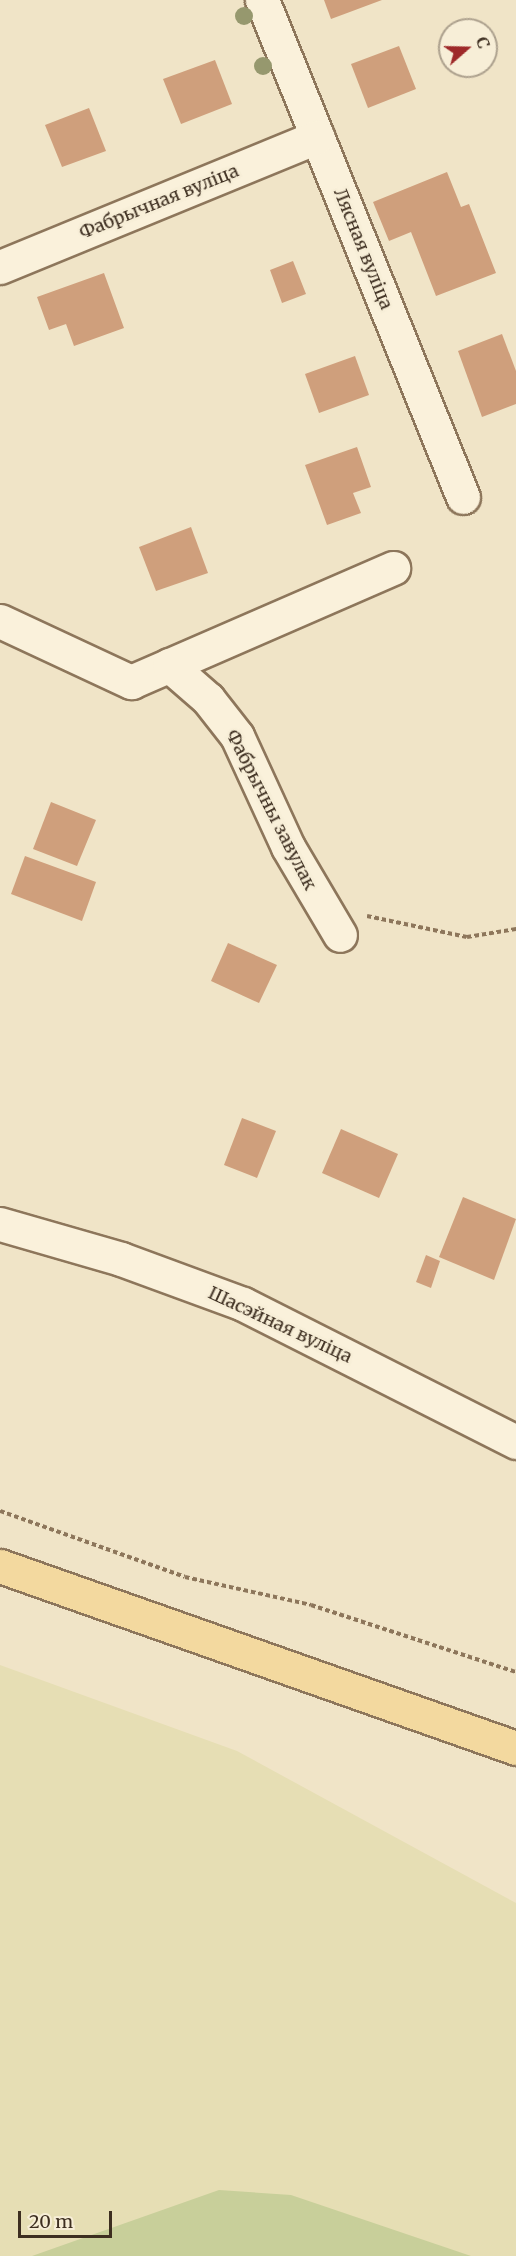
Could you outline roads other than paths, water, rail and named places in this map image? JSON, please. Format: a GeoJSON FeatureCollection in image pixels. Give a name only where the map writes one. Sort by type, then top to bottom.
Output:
{"type":"FeatureCollection","features":[{"type":"Feature","properties":{"kind":"main road"},"geometry":{"type":"LineString","coordinates":[[0,1566],[83,1593],[516,1748]]}},
{"type":"Feature","properties":{"kind":"street","name":"Лясная вуліца"},"geometry":{"type":"LineString","coordinates":[[262,0],[463,497]]}},
{"type":"Feature","properties":{"kind":"street","name":"Фабрычная вуліца"},"geometry":{"type":"LineString","coordinates":[[0,267],[317,136]]}},
{"type":"Feature","properties":{"kind":"street"},"geometry":{"type":"LineString","coordinates":[[0,621],[131,682],[393,568]]}},
{"type":"Feature","properties":{"kind":"street","name":"Фабрычны завулак"},"geometry":{"type":"LineString","coordinates":[[170,665],[208,699],[237,736],[321,906],[340,935]]}},
{"type":"Feature","properties":{"kind":"street","name":"Шасэйная вуліца"},"geometry":{"type":"LineString","coordinates":[[0,1224],[121,1259],[243,1304],[516,1442]]}}]}
